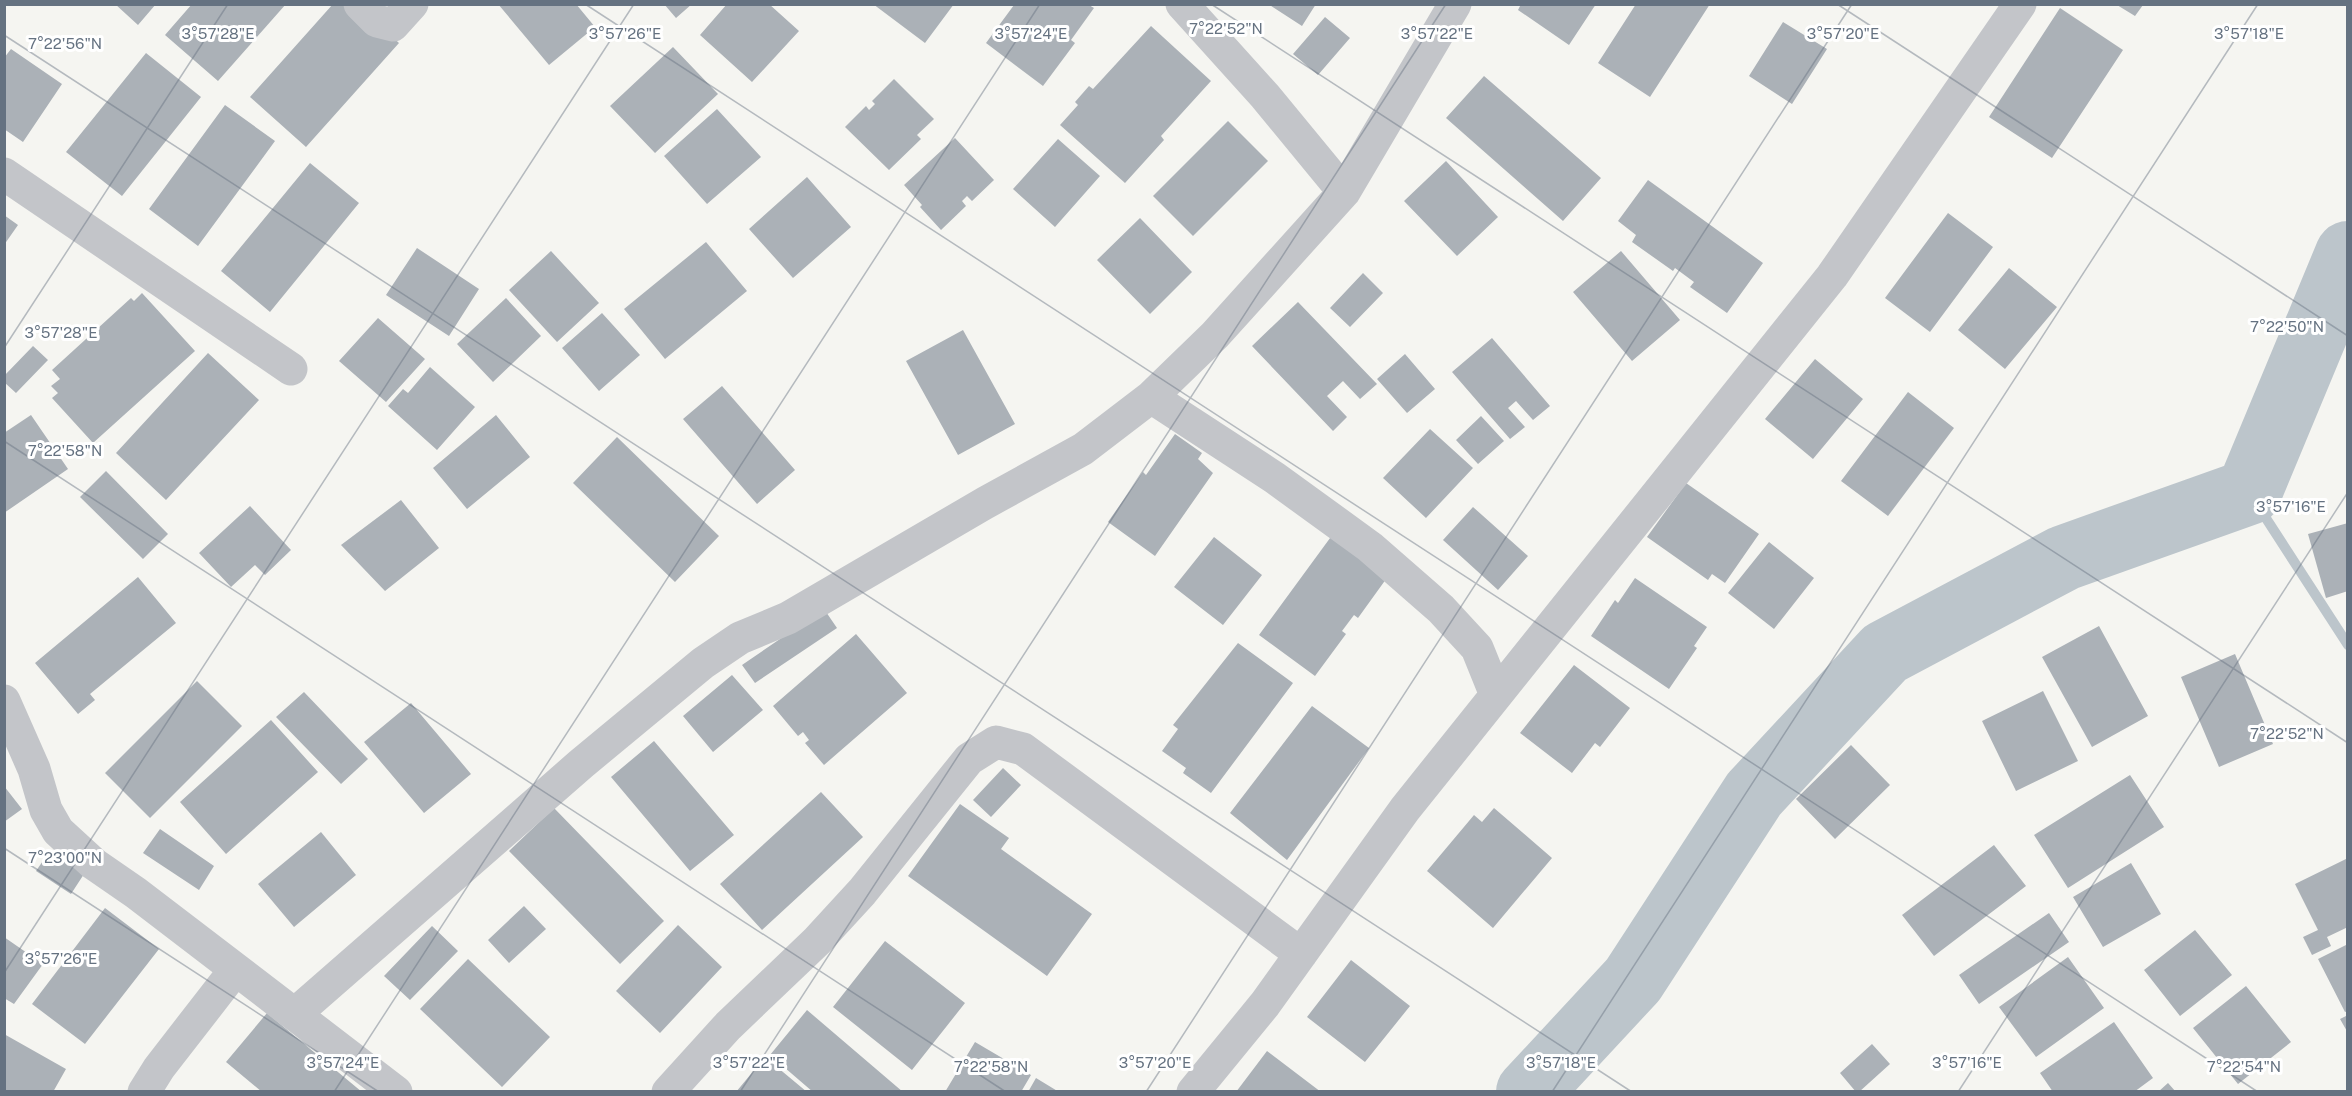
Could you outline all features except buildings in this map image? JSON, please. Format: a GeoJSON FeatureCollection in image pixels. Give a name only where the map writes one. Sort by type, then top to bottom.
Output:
{"type":"FeatureCollection","features":[{"type":"Feature","properties":{"kind":"street"},"geometry":{"type":"LineString","coordinates":[[360,4],[377,21],[393,25],[412,4]]}},
{"type":"Feature","properties":{"kind":"street"},"geometry":{"type":"LineString","coordinates":[[1182,4],[1265,96],[1344,192]]}},
{"type":"Feature","properties":{"kind":"street"},"geometry":{"type":"LineString","coordinates":[[295,1014],[581,764],[703,663],[741,638],[788,618],[964,515],[1083,449],[1151,397],[1215,335],[1344,192],[1455,4]]}},
{"type":"Feature","properties":{"kind":"street"},"geometry":{"type":"LineString","coordinates":[[1193,1092],[1265,1004],[1405,809],[1832,276],[2020,4]]}},
{"type":"Feature","properties":{"kind":"street"},"geometry":{"type":"LineString","coordinates":[[4,174],[291,369]]}},
{"type":"Feature","properties":{"kind":"street"},"geometry":{"type":"LineString","coordinates":[[1151,397],[1275,478],[1370,548],[1441,609],[1478,648],[1496,695]]}},
{"type":"Feature","properties":{"kind":"street"},"geometry":{"type":"LineString","coordinates":[[4,702],[34,769],[46,810],[58,831],[94,864],[396,1092]]}},
{"type":"Feature","properties":{"kind":"street"},"geometry":{"type":"LineString","coordinates":[[668,1092],[728,1026],[832,925],[862,892],[969,759],[996,742],[1023,749],[1301,954]]}},
{"type":"Feature","properties":{"kind":"street"},"geometry":{"type":"LineString","coordinates":[[144,1092],[159,1068],[235,970]]}},
{"type":"Feature","properties":{"kind":"waterway"},"geometry":{"type":"LineString","coordinates":[[1529,1092],[1633,980],[1754,794],[1885,653],[2064,558],[2249,492],[2348,254]]}},
{"type":"Feature","properties":{"kind":"waterway"},"geometry":{"type":"LineString","coordinates":[[2249,492],[2348,645]]}}]}
